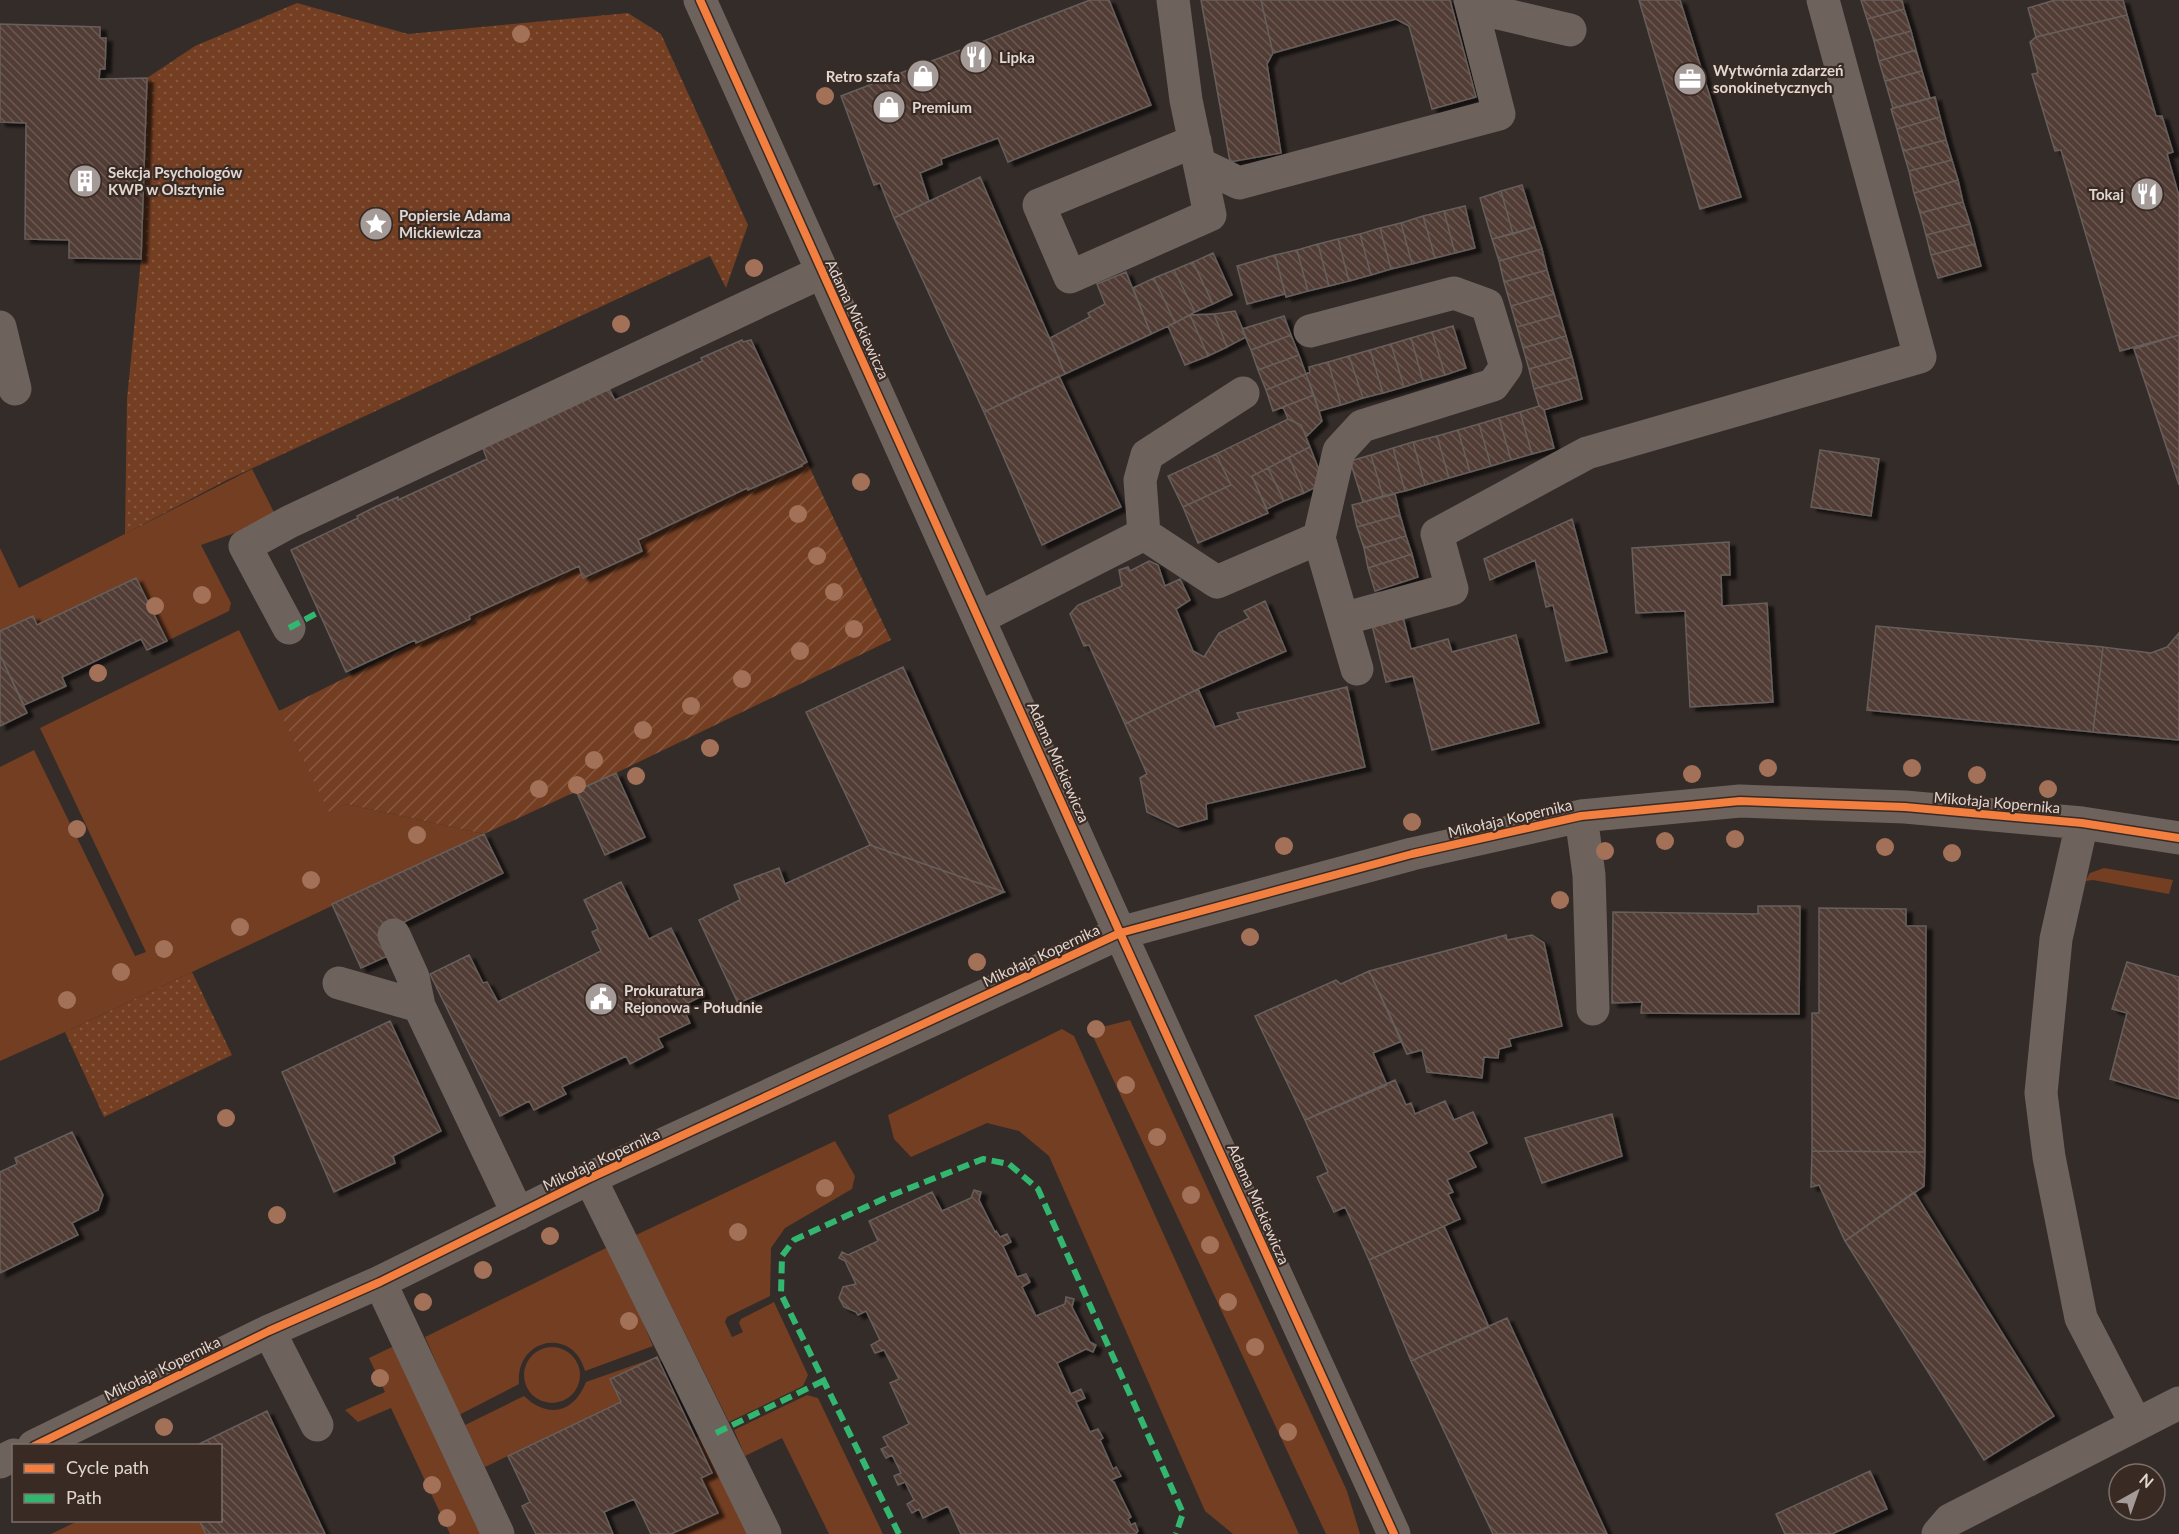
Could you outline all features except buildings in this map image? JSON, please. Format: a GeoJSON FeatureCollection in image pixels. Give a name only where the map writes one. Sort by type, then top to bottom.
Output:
{"type":"FeatureCollection","features":[{"type":"Feature","properties":{"kind":"street","name":"Adama Mickiewicza"},"geometry":{"type":"LineString","coordinates":[[700,0],[1120,933],[1394,1534]]}},
{"type":"Feature","properties":{"kind":"street"},"geometry":{"type":"LineString","coordinates":[[1173,0],[1186,100],[1210,215],[1070,277],[1039,205],[1197,153]]}},
{"type":"Feature","properties":{"kind":"street"},"geometry":{"type":"LineString","coordinates":[[1342,620],[1452,589],[1437,534],[1587,453],[1920,357],[1823,0]]}},
{"type":"Feature","properties":{"kind":"street"},"geometry":{"type":"LineString","coordinates":[[1197,153],[1239,183],[1500,114],[1471,3],[1570,30]]}},
{"type":"Feature","properties":{"kind":"street"},"geometry":{"type":"LineString","coordinates":[[289,628],[245,546],[321,507],[822,272]]}},
{"type":"Feature","properties":{"kind":"street"},"geometry":{"type":"LineString","coordinates":[[1310,332],[1454,293],[1487,305],[1506,367],[1493,385],[1362,426],[1339,451],[1319,538],[1357,669]]}},
{"type":"Feature","properties":{"kind":"street"},"geometry":{"type":"LineString","coordinates":[[0,327],[15,389]]}},
{"type":"Feature","properties":{"kind":"street"},"geometry":{"type":"LineString","coordinates":[[1144,534],[1140,480],[1147,454],[1243,393]]}},
{"type":"Feature","properties":{"kind":"street"},"geometry":{"type":"LineString","coordinates":[[1144,534],[1217,582],[1319,538]]}},
{"type":"Feature","properties":{"kind":"street"},"geometry":{"type":"LineString","coordinates":[[979,618],[1144,534]]}},
{"type":"Feature","properties":{"kind":"street","name":"Mikołaja Kopernika"},"geometry":{"type":"LineString","coordinates":[[38,1444],[269,1331],[380,1282],[590,1178],[1120,933],[1412,854],[1581,816],[1740,801],[1905,807],[2082,823],[2179,837]]}},
{"type":"Feature","properties":{"kind":"street"},"geometry":{"type":"LineString","coordinates":[[1581,816],[1589,875],[1593,1009]]}},
{"type":"Feature","properties":{"kind":"street"},"geometry":{"type":"LineString","coordinates":[[2082,823],[2056,939],[2041,1094],[2049,1157],[2081,1318],[2136,1424]]}},
{"type":"Feature","properties":{"kind":"street"},"geometry":{"type":"LineString","coordinates":[[394,935],[413,977],[419,1006],[518,1214]]}},
{"type":"Feature","properties":{"kind":"street"},"geometry":{"type":"LineString","coordinates":[[339,983],[419,1006]]}},
{"type":"Feature","properties":{"kind":"street"},"geometry":{"type":"LineString","coordinates":[[590,1178],[765,1534]]}},
{"type":"Feature","properties":{"kind":"street"},"geometry":{"type":"LineString","coordinates":[[380,1282],[498,1534]]}},
{"type":"Feature","properties":{"kind":"street"},"geometry":{"type":"LineString","coordinates":[[269,1331],[316,1425]]}},
{"type":"Feature","properties":{"kind":"street"},"geometry":{"type":"LineString","coordinates":[[1938,1534],[1950,1520],[2179,1403]]}},
{"type":"Feature","properties":{"kind":"shaded area"},"geometry":{"type":"Polygon","coordinates":[[[297,3],[408,34],[628,13],[661,34],[748,225],[726,288],[710,256],[225,481],[125,534],[127,399],[141,259],[147,78],[195,46],[297,3]]]}},
{"type":"Feature","properties":{"kind":"shaded area"},"geometry":{"type":"Polygon","coordinates":[[[807,462],[891,640],[484,834],[346,804],[329,812],[279,711],[469,616],[579,566],[583,577],[642,551],[638,540],[747,488],[749,490],[802,467],[801,465],[807,462]]]}},
{"type":"Feature","properties":{"kind":"shaded area"},"geometry":{"type":"Polygon","coordinates":[[[252,469],[277,518],[201,545],[231,603],[229,611],[167,641],[136,578],[37,625],[33,616],[0,631],[0,548],[19,588],[252,469]]]}},
{"type":"Feature","properties":{"kind":"shaded area"},"geometry":{"type":"Polygon","coordinates":[[[239,630],[329,811],[346,804],[484,834],[0,1061],[0,767],[34,750],[135,956],[146,952],[40,728],[239,630]]]}},
{"type":"Feature","properties":{"kind":"shaded area"},"geometry":{"type":"Polygon","coordinates":[[[2104,868],[2173,880],[2169,894],[2093,880],[2085,881],[2090,873],[2104,868]]]}},
{"type":"Feature","properties":{"kind":"shaded area"},"geometry":{"type":"Polygon","coordinates":[[[192,972],[232,1055],[104,1117],[65,1032],[192,972]]]}},
{"type":"Feature","properties":{"kind":"shaded area"},"geometry":{"type":"Polygon","coordinates":[[[1130,1020],[1347,1491],[1360,1534],[1326,1534],[1090,1030],[1130,1020]]]}},
{"type":"Feature","properties":{"kind":"shaded area"},"geometry":{"type":"Polygon","coordinates":[[[1062,1029],[1074,1036],[1299,1534],[1233,1534],[1205,1511],[1049,1156],[1019,1131],[987,1123],[911,1157],[894,1139],[888,1115],[1062,1029]]]}},
{"type":"Feature","properties":{"kind":"shaded area"},"geometry":{"type":"Polygon","coordinates":[[[835,1141],[855,1176],[852,1189],[785,1228],[771,1248],[770,1296],[727,1317],[725,1322],[732,1337],[743,1332],[739,1323],[741,1319],[774,1302],[808,1375],[803,1386],[729,1422],[636,1235],[835,1141]]]}},
{"type":"Feature","properties":{"kind":"shaded area"},"geometry":{"type":"Polygon","coordinates":[[[610,1246],[653,1346],[585,1371],[579,1357],[569,1348],[558,1343],[546,1343],[535,1348],[526,1356],[520,1368],[519,1384],[459,1415],[425,1337],[610,1246]]]}},
{"type":"Feature","properties":{"kind":"shaded area"},"geometry":{"type":"Polygon","coordinates":[[[392,1347],[403,1354],[484,1534],[450,1534],[391,1408],[358,1422],[345,1410],[385,1392],[369,1358],[392,1347]]]}},
{"type":"Feature","properties":{"kind":"shaded area"},"geometry":{"type":"Polygon","coordinates":[[[552,1347],[563,1349],[572,1355],[578,1364],[580,1375],[578,1386],[572,1395],[563,1401],[552,1403],[541,1401],[532,1395],[526,1386],[524,1375],[526,1364],[532,1355],[541,1349],[552,1347]]]}},
{"type":"Feature","properties":{"kind":"shaded area"},"geometry":{"type":"Polygon","coordinates":[[[657,1357],[610,1379],[621,1402],[485,1467],[465,1425],[524,1396],[542,1408],[559,1409],[575,1400],[586,1382],[657,1357]]]}},
{"type":"Feature","properties":{"kind":"shaded area"},"geometry":{"type":"Polygon","coordinates":[[[807,1395],[818,1398],[883,1534],[829,1534],[782,1438],[745,1456],[734,1430],[807,1395]]]}},
{"type":"Feature","properties":{"kind":"shaded area"},"geometry":{"type":"Polygon","coordinates":[[[708,1433],[752,1534],[671,1534],[718,1513],[701,1478],[711,1473],[695,1438],[708,1433]]]}},
{"type":"Feature","properties":{"kind":"shaded area"},"geometry":{"type":"Polygon","coordinates":[[[76,1522],[200,1522],[206,1534],[51,1534],[76,1522]]]}},
{"type":"Feature","properties":{"kind":"marked path"},"geometry":{"type":"LineString","coordinates":[[289,628],[319,612]]}},
{"type":"Feature","properties":{"kind":"marked path"},"geometry":{"type":"LineString","coordinates":[[899,1534],[781,1294],[782,1256],[794,1240],[892,1195],[983,1159],[1009,1164],[1038,1189],[1183,1513],[1176,1534]]}},
{"type":"Feature","properties":{"kind":"marked path"},"geometry":{"type":"LineString","coordinates":[[716,1433],[823,1381]]}},
{"type":"Feature","properties":{"kind":"cycle path"},"geometry":{"type":"LineString","coordinates":[[700,0],[1120,933],[1394,1534]]}},
{"type":"Feature","properties":{"kind":"cycle path"},"geometry":{"type":"LineString","coordinates":[[38,1444],[269,1331],[380,1282],[590,1178],[1120,933],[1412,854],[1581,816],[1740,801],[1905,807],[2082,823],[2179,838]]}},
{"type":"Feature","properties":{"kind":"place","name":"Lipka"},"geometry":{"type":"Point","coordinates":[976,57]}},
{"type":"Feature","properties":{"kind":"place","name":"Retro szafa"},"geometry":{"type":"Point","coordinates":[923,76]}},
{"type":"Feature","properties":{"kind":"place","name":"Wytwórnia zdarzeń sonokinetycznych"},"geometry":{"type":"Point","coordinates":[1690,79]}},
{"type":"Feature","properties":{"kind":"place","name":"Premium"},"geometry":{"type":"Point","coordinates":[889,107]}},
{"type":"Feature","properties":{"kind":"place","name":"Sekcja Psychologów KWP w Olsztynie"},"geometry":{"type":"Point","coordinates":[85,181]}},
{"type":"Feature","properties":{"kind":"place","name":"Tokaj"},"geometry":{"type":"Point","coordinates":[2147,194]}},
{"type":"Feature","properties":{"kind":"place","name":"Popiersie Adama Mickiewicza"},"geometry":{"type":"Point","coordinates":[376,224]}},
{"type":"Feature","properties":{"kind":"place","name":"Prokuratura Rejonowa - Południe"},"geometry":{"type":"Point","coordinates":[601,999]}}]}
